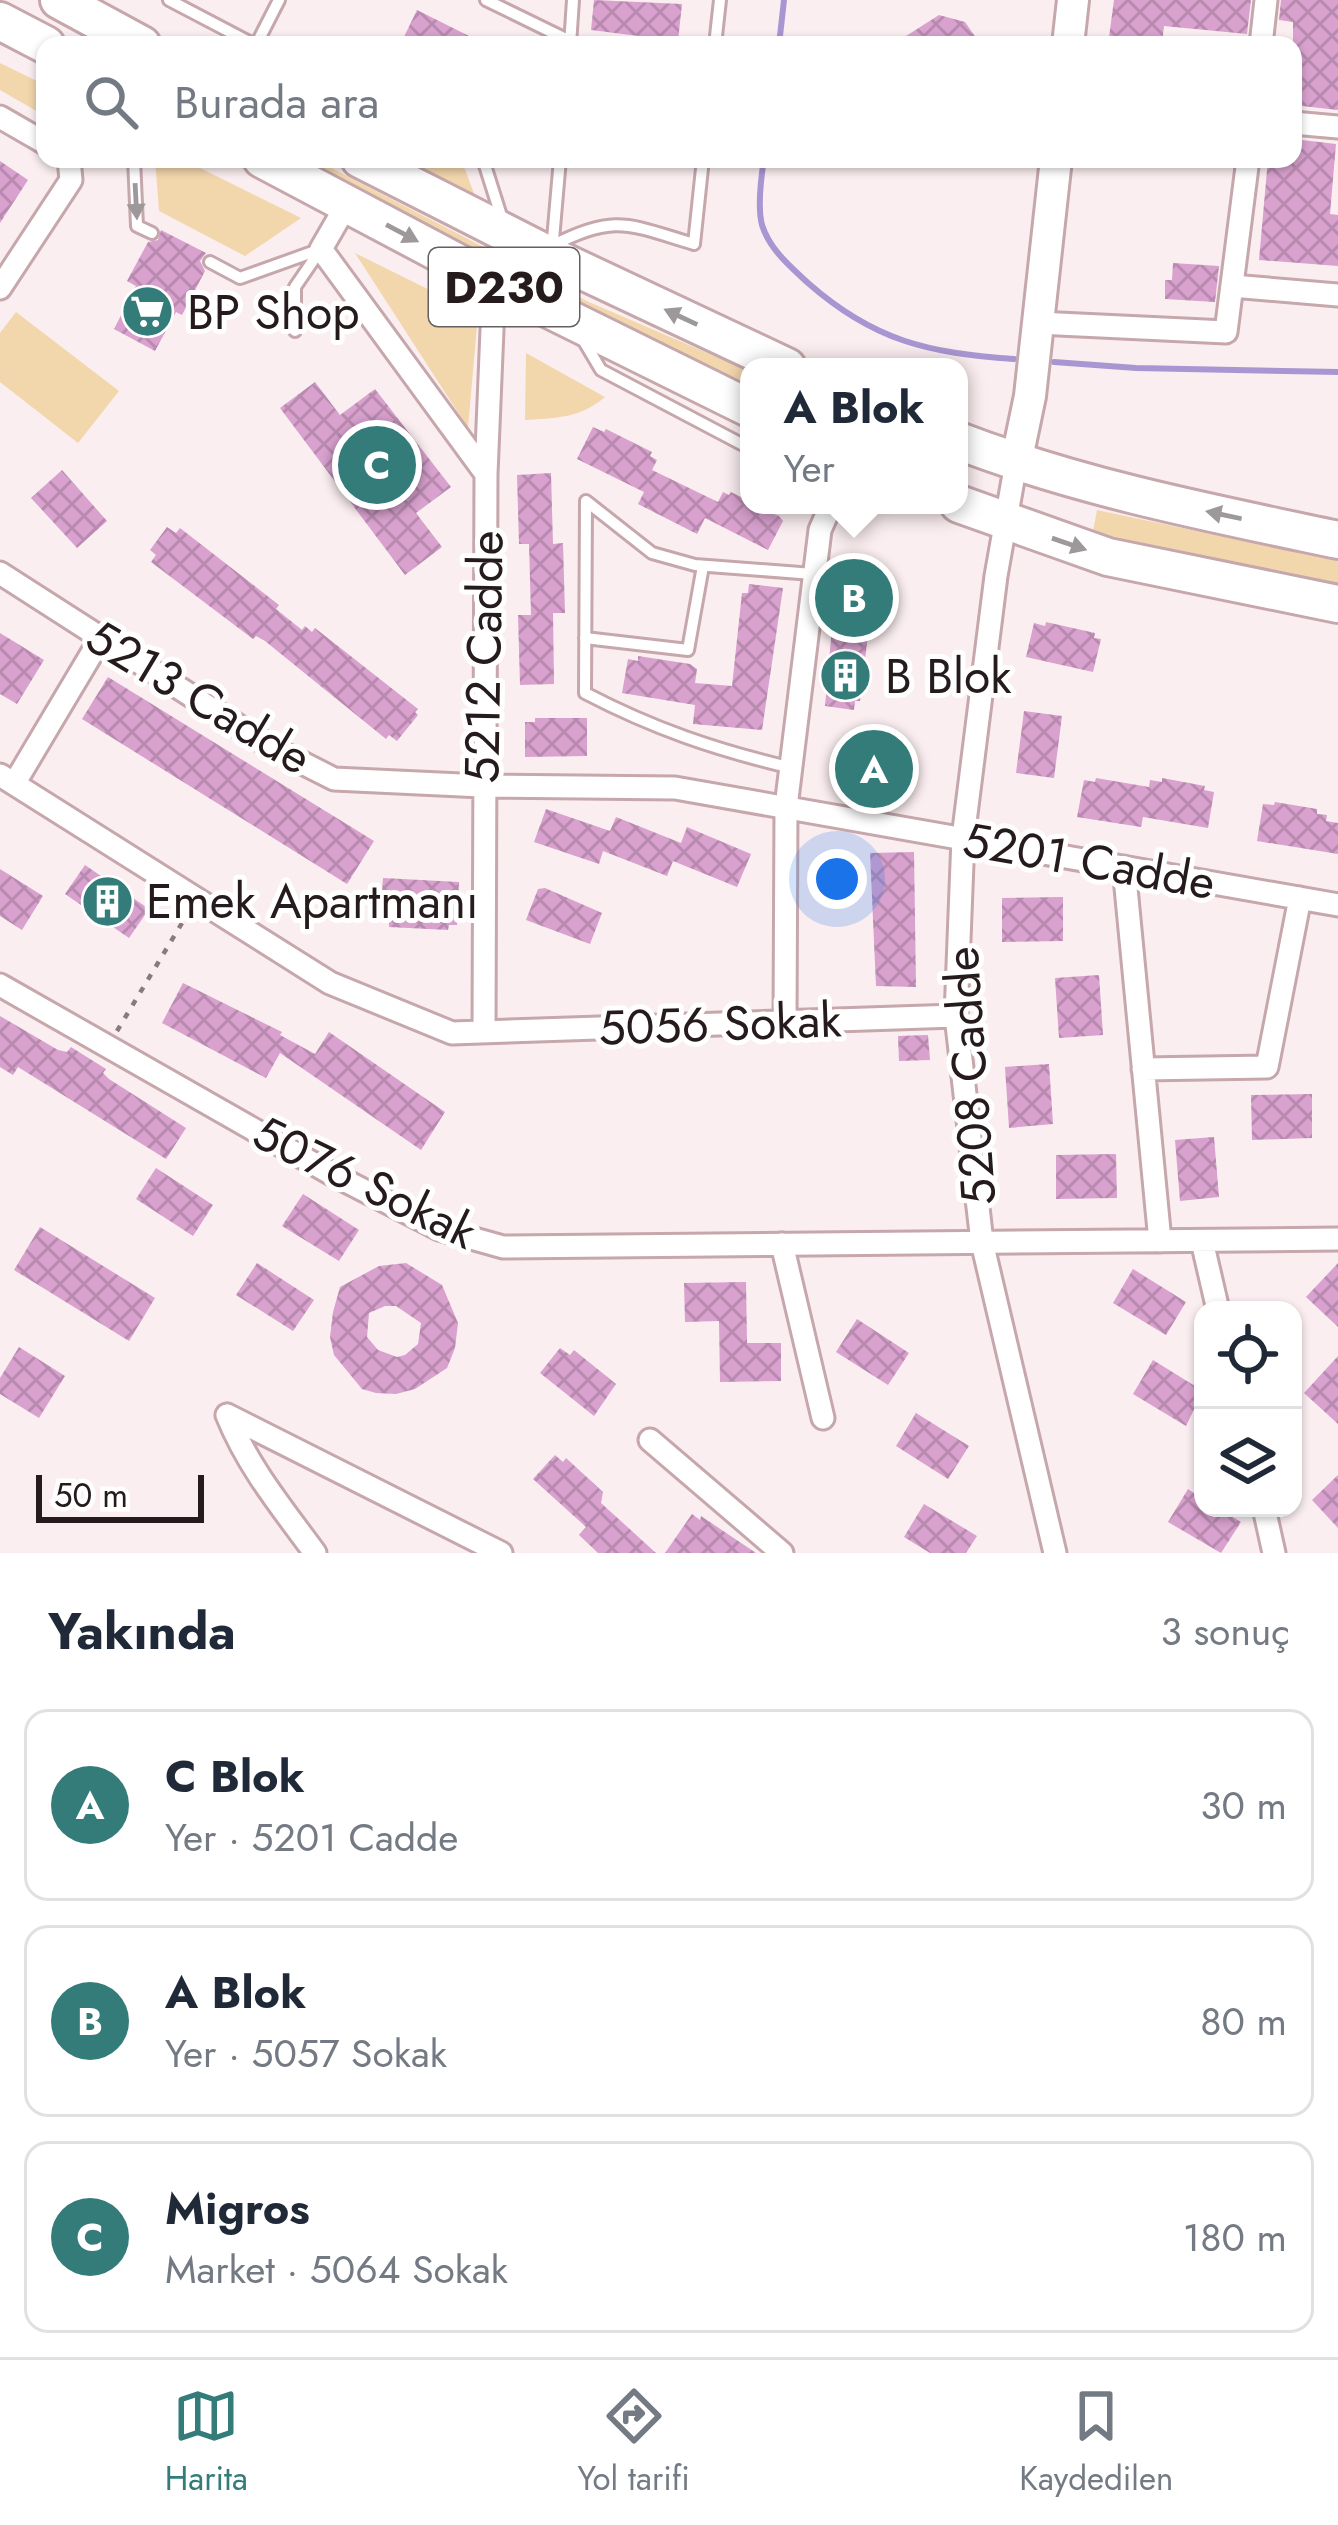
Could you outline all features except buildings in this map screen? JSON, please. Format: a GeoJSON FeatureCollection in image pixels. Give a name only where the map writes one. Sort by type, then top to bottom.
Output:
{"type":"FeatureCollection","features":[{"type":"Feature","properties":{"kind":"highway"},"geometry":{"type":"LineString","coordinates":[[59,0],[125,36]]}},
{"type":"Feature","properties":{"kind":"highway"},"geometry":{"type":"LineString","coordinates":[[0,21],[36,40]]}},
{"type":"Feature","properties":{"kind":"highway","name":"D230"},"geometry":{"type":"LineString","coordinates":[[279,168],[494,283],[740,404]]}},
{"type":"Feature","properties":{"kind":"highway","name":"D230"},"geometry":{"type":"LineString","coordinates":[[378,168],[769,358]]}},
{"type":"Feature","properties":{"kind":"highway"},"geometry":{"type":"LineString","coordinates":[[968,444],[1016,463],[1146,499],[1338,540]]}},
{"type":"Feature","properties":{"kind":"highway"},"geometry":{"type":"LineString","coordinates":[[968,507],[1108,557],[1338,604]]}},
{"type":"Feature","properties":{"kind":"main road"},"geometry":{"type":"LineString","coordinates":[[1069,36],[1073,0]]}},
{"type":"Feature","properties":{"kind":"main road"},"geometry":{"type":"LineString","coordinates":[[1016,463],[1030,396],[1055,168]]}},
{"type":"Feature","properties":{"kind":"street"},"geometry":{"type":"LineString","coordinates":[[1263,36],[1266,0]]}},
{"type":"Feature","properties":{"kind":"street"},"geometry":{"type":"LineString","coordinates":[[0,117],[36,138]]}},
{"type":"Feature","properties":{"kind":"street"},"geometry":{"type":"LineString","coordinates":[[1302,124],[1338,127]]}},
{"type":"Feature","properties":{"kind":"street"},"geometry":{"type":"LineString","coordinates":[[0,288],[71,180],[71,168]]}},
{"type":"Feature","properties":{"kind":"street"},"geometry":{"type":"LineString","coordinates":[[1038,323],[1226,332],[1247,168]]}},
{"type":"Feature","properties":{"kind":"street"},"geometry":{"type":"LineString","coordinates":[[347,204],[321,249],[485,474]]}},
{"type":"Feature","properties":{"kind":"street","name":"5212 Cadde"},"geometry":{"type":"LineString","coordinates":[[484,1032],[485,474],[494,283]]}},
{"type":"Feature","properties":{"kind":"street"},"geometry":{"type":"LineString","coordinates":[[1232,286],[1338,295]]}},
{"type":"Feature","properties":{"kind":"street","name":"5208 Cadde"},"geometry":{"type":"LineString","coordinates":[[1016,463],[995,576],[963,838],[956,1016],[982,1242],[1055,1553]]}},
{"type":"Feature","properties":{"kind":"street"},"geometry":{"type":"LineString","coordinates":[[785,1022],[786,807],[813,574],[827,514]]}},
{"type":"Feature","properties":{"kind":"street","name":"5213 Cadde"},"geometry":{"type":"LineString","coordinates":[[0,573],[271,748],[334,779],[482,786]]}},
{"type":"Feature","properties":{"kind":"street"},"geometry":{"type":"LineString","coordinates":[[7,780],[101,638]]}},
{"type":"Feature","properties":{"kind":"street","name":"5056 Sokak"},"geometry":{"type":"LineString","coordinates":[[7,780],[330,983],[452,1033],[956,1016]]}},
{"type":"Feature","properties":{"kind":"street","name":"5201 Cadde"},"geometry":{"type":"LineString","coordinates":[[482,786],[675,788],[1338,905]]}},
{"type":"Feature","properties":{"kind":"street"},"geometry":{"type":"LineString","coordinates":[[1124,867],[1160,1241]]}},
{"type":"Feature","properties":{"kind":"street"},"geometry":{"type":"LineString","coordinates":[[1143,1069],[1268,1067],[1300,898]]}},
{"type":"Feature","properties":{"kind":"street","name":"5076 Sokak"},"geometry":{"type":"LineString","coordinates":[[0,985],[330,1173],[439,1229],[503,1247],[1338,1239]]}},
{"type":"Feature","properties":{"kind":"street"},"geometry":{"type":"LineString","coordinates":[[1202,1240],[1216,1301]]}},
{"type":"Feature","properties":{"kind":"street"},"geometry":{"type":"LineString","coordinates":[[782,1244],[823,1418]]}},
{"type":"Feature","properties":{"kind":"street"},"geometry":{"type":"LineString","coordinates":[[315,1553],[260,1480],[226,1415],[501,1553]]}},
{"type":"Feature","properties":{"kind":"street"},"geometry":{"type":"LineString","coordinates":[[650,1440],[782,1553]]}},
{"type":"Feature","properties":{"kind":"street"},"geometry":{"type":"LineString","coordinates":[[1266,1517],[1274,1553]]}},
{"type":"Feature","properties":{"kind":"lane"},"geometry":{"type":"LineString","coordinates":[[169,0],[238,36]]}},
{"type":"Feature","properties":{"kind":"lane"},"geometry":{"type":"LineString","coordinates":[[260,36],[279,0]]}},
{"type":"Feature","properties":{"kind":"lane"},"geometry":{"type":"LineString","coordinates":[[486,0],[556,36]]}},
{"type":"Feature","properties":{"kind":"lane"},"geometry":{"type":"LineString","coordinates":[[570,36],[573,0]]}},
{"type":"Feature","properties":{"kind":"lane"},"geometry":{"type":"LineString","coordinates":[[716,36],[719,0]]}},
{"type":"Feature","properties":{"kind":"lane"},"geometry":{"type":"LineString","coordinates":[[134,168],[137,226],[152,233]]}},
{"type":"Feature","properties":{"kind":"lane"},"geometry":{"type":"LineString","coordinates":[[486,168],[507,233]]}},
{"type":"Feature","properties":{"kind":"lane"},"geometry":{"type":"LineString","coordinates":[[552,251],[559,168]]}},
{"type":"Feature","properties":{"kind":"lane"},"geometry":{"type":"LineString","coordinates":[[552,251],[588,227],[610,224],[694,244],[702,168]]}},
{"type":"Feature","properties":{"kind":"lane"},"geometry":{"type":"LineString","coordinates":[[210,262],[240,278],[321,249]]}},
{"type":"Feature","properties":{"kind":"lane"},"geometry":{"type":"LineString","coordinates":[[296,332],[295,287],[321,249]]}},
{"type":"Feature","properties":{"kind":"lane"},"geometry":{"type":"LineString","coordinates":[[571,320],[601,370],[740,443]]}},
{"type":"Feature","properties":{"kind":"lane"},"geometry":{"type":"LineString","coordinates":[[792,768],[704,747],[585,693],[586,501],[652,553],[703,566],[813,574]]}},
{"type":"Feature","properties":{"kind":"lane"},"geometry":{"type":"LineString","coordinates":[[585,638],[688,650],[703,566]]}},
{"type":"Feature","properties":{"kind":"path"},"geometry":{"type":"LineString","coordinates":[[108,1046],[182,923]]}},
{"type":"Feature","properties":{"kind":"shaded area"},"geometry":{"type":"Polygon","coordinates":[[[0,63],[36,81],[36,111],[0,90],[0,63]]]}},
{"type":"Feature","properties":{"kind":"shaded area"},"geometry":{"type":"Polygon","coordinates":[[[156,168],[200,168],[301,218],[245,256],[159,211],[156,168]]]}},
{"type":"Feature","properties":{"kind":"shaded area"},"geometry":{"type":"Polygon","coordinates":[[[319,168],[331,168],[589,302],[740,367],[740,382],[319,168]]]}},
{"type":"Feature","properties":{"kind":"shaded area"},"geometry":{"type":"Polygon","coordinates":[[[417,168],[463,168],[476,199],[417,168]]]}},
{"type":"Feature","properties":{"kind":"shaded area"},"geometry":{"type":"Polygon","coordinates":[[[355,253],[478,314],[468,428],[355,253]]]}},
{"type":"Feature","properties":{"kind":"shaded area"},"geometry":{"type":"Polygon","coordinates":[[[16,312],[119,391],[78,443],[0,382],[0,333],[16,312]]]}},
{"type":"Feature","properties":{"kind":"shaded area"},"geometry":{"type":"Polygon","coordinates":[[[526,353],[605,397],[577,413],[525,420],[526,353]]]}},
{"type":"Feature","properties":{"kind":"shaded area"},"geometry":{"type":"Polygon","coordinates":[[[1097,510],[1338,561],[1338,590],[1092,537],[1097,510]]]}},
{"type":"Feature","properties":{"kind":"waterway"},"geometry":{"type":"LineString","coordinates":[[780,36],[784,0]]}},
{"type":"Feature","properties":{"kind":"waterway"},"geometry":{"type":"LineString","coordinates":[[763,168],[760,209],[766,234],[788,264],[832,303],[880,331],[928,348],[1014,359]]}},
{"type":"Feature","properties":{"kind":"waterway"},"geometry":{"type":"LineString","coordinates":[[1054,362],[1338,372]]}},
{"type":"Feature","properties":{"kind":"place","name":"BP Shop"},"geometry":{"type":"Point","coordinates":[148,312]}},
{"type":"Feature","properties":{"kind":"place","name":"Migros"},"geometry":{"type":"Point","coordinates":[377,465]}},
{"type":"Feature","properties":{"kind":"place","name":"A Blok"},"geometry":{"type":"Point","coordinates":[854,598]}},
{"type":"Feature","properties":{"kind":"place","name":"B Blok"},"geometry":{"type":"Point","coordinates":[846,676]}},
{"type":"Feature","properties":{"kind":"place","name":"C Blok"},"geometry":{"type":"Point","coordinates":[874,769]}},
{"type":"Feature","properties":{"kind":"place","name":"Emek Apartmanı"},"geometry":{"type":"Point","coordinates":[107,901]}}]}
